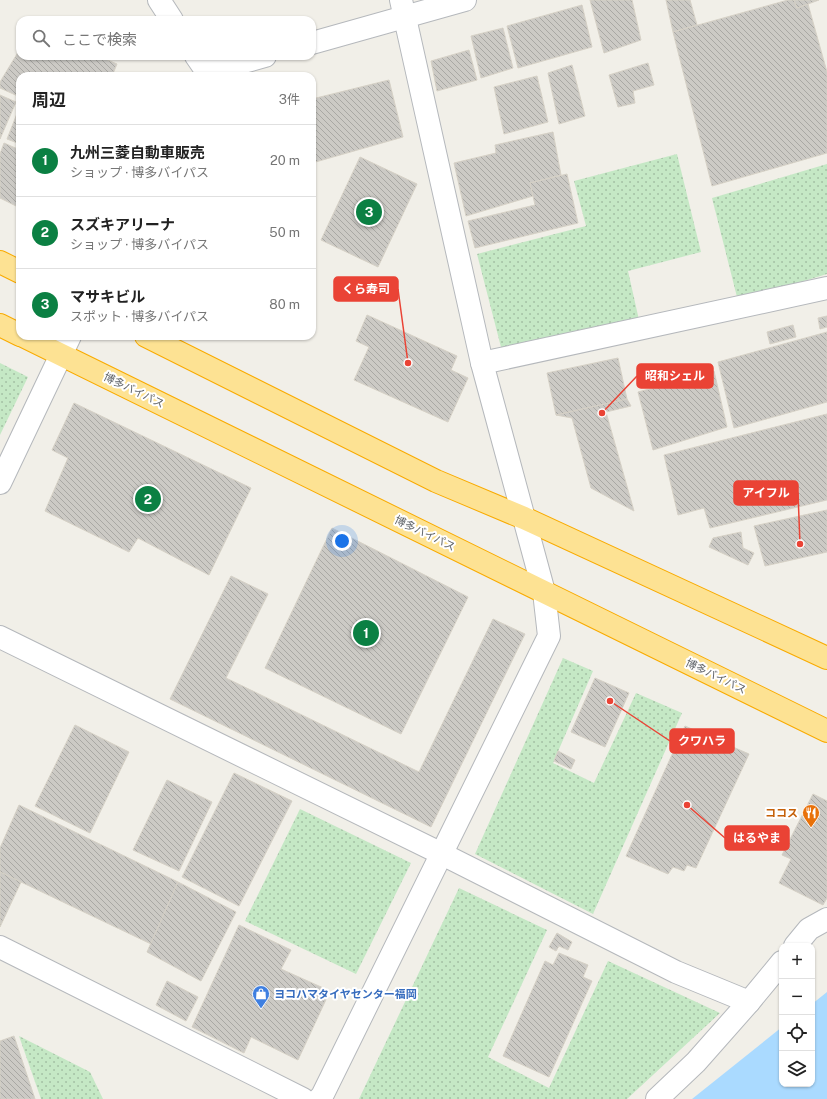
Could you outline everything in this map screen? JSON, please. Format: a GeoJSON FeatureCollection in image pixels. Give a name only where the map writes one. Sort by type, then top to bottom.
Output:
{"type":"FeatureCollection","features":[{"type":"Feature","properties":{"kind":"highway"},"geometry":{"type":"LineString","coordinates":[[0,262],[16,270]]}},
{"type":"Feature","properties":{"kind":"highway","name":"博多バイパス"},"geometry":{"type":"LineString","coordinates":[[0,325],[16,333]]}},
{"type":"Feature","properties":{"kind":"highway","name":"博多バイパス"},"geometry":{"type":"LineString","coordinates":[[44,340],[66,345],[544,592],[827,731]]}},
{"type":"Feature","properties":{"kind":"highway"},"geometry":{"type":"LineString","coordinates":[[154,340],[436,481],[524,518],[827,658]]}},
{"type":"Feature","properties":{"kind":"street"},"geometry":{"type":"LineString","coordinates":[[159,0],[169,16]]}},
{"type":"Feature","properties":{"kind":"street"},"geometry":{"type":"LineString","coordinates":[[316,42],[403,9],[465,0]]}},
{"type":"Feature","properties":{"kind":"street"},"geometry":{"type":"LineString","coordinates":[[320,1099],[549,636],[544,592],[482,363],[403,9]]}},
{"type":"Feature","properties":{"kind":"street"},"geometry":{"type":"LineString","coordinates":[[203,68],[244,60]]}},
{"type":"Feature","properties":{"kind":"street"},"geometry":{"type":"LineString","coordinates":[[482,363],[827,288]]}},
{"type":"Feature","properties":{"kind":"street"},"geometry":{"type":"LineString","coordinates":[[0,483],[66,345]]}},
{"type":"Feature","properties":{"kind":"street"},"geometry":{"type":"LineString","coordinates":[[0,637],[442,854],[676,972],[749,1002]]}},
{"type":"Feature","properties":{"kind":"street"},"geometry":{"type":"LineString","coordinates":[[797,943],[809,929],[827,919]]}},
{"type":"Feature","properties":{"kind":"street"},"geometry":{"type":"LineString","coordinates":[[0,947],[303,1099]]}},
{"type":"Feature","properties":{"kind":"street"},"geometry":{"type":"LineString","coordinates":[[657,1099],[696,1062],[779,966]]}},
{"type":"Feature","properties":{"kind":"green space"},"geometry":{"type":"Polygon","coordinates":[[[677,154],[701,252],[628,271],[639,320],[502,351],[477,254],[586,226],[574,181],[677,154]]]}},
{"type":"Feature","properties":{"kind":"green space"},"geometry":{"type":"Polygon","coordinates":[[[827,164],[827,274],[738,301],[712,198],[827,164]]]}},
{"type":"Feature","properties":{"kind":"green space"},"geometry":{"type":"Polygon","coordinates":[[[0,363],[28,377],[0,435],[0,363]]]}},
{"type":"Feature","properties":{"kind":"green space"},"geometry":{"type":"Polygon","coordinates":[[[563,658],[593,671],[553,763],[594,783],[636,693],[682,713],[593,914],[475,854],[563,658]]]}},
{"type":"Feature","properties":{"kind":"green space"},"geometry":{"type":"Polygon","coordinates":[[[300,809],[411,863],[356,974],[245,921],[300,809]]]}},
{"type":"Feature","properties":{"kind":"green space"},"geometry":{"type":"Polygon","coordinates":[[[459,888],[547,930],[488,1057],[549,1088],[608,961],[720,1013],[627,1099],[359,1099],[459,888]]]}},
{"type":"Feature","properties":{"kind":"green space"},"geometry":{"type":"Polygon","coordinates":[[[19,1036],[90,1072],[103,1099],[41,1099],[19,1036]]]}},
{"type":"Feature","properties":{"kind":"water"},"geometry":{"type":"Polygon","coordinates":[[[827,992],[827,1099],[692,1099],[779,1029],[779,1087],[815,1087],[815,1002],[827,992]]]}},
{"type":"Feature","properties":{"kind":"building"},"geometry":{"type":"Polygon","coordinates":[[[590,0],[632,0],[641,40],[604,53],[590,0]]]}},
{"type":"Feature","properties":{"kind":"building"},"geometry":{"type":"Polygon","coordinates":[[[666,0],[690,0],[697,25],[673,32],[666,0]]]}},
{"type":"Feature","properties":{"kind":"building"},"geometry":{"type":"Polygon","coordinates":[[[788,0],[794,0],[797,8],[808,4],[827,72],[827,153],[712,186],[673,32],[788,0]]]}},
{"type":"Feature","properties":{"kind":"building"},"geometry":{"type":"Polygon","coordinates":[[[794,0],[819,0],[797,8],[794,0]]]}},
{"type":"Feature","properties":{"kind":"building"},"geometry":{"type":"Polygon","coordinates":[[[582,5],[592,47],[518,68],[507,26],[582,5]]]}},
{"type":"Feature","properties":{"kind":"building"},"geometry":{"type":"Polygon","coordinates":[[[503,28],[513,68],[481,78],[471,36],[503,28]]]}},
{"type":"Feature","properties":{"kind":"building"},"geometry":{"type":"Polygon","coordinates":[[[469,50],[477,80],[437,91],[431,61],[469,50]]]}},
{"type":"Feature","properties":{"kind":"building"},"geometry":{"type":"Polygon","coordinates":[[[16,56],[16,60],[108,60],[117,64],[114,72],[16,72],[16,95],[0,88],[0,82],[16,56]]]}},
{"type":"Feature","properties":{"kind":"building"},"geometry":{"type":"Polygon","coordinates":[[[648,63],[654,85],[633,91],[635,103],[618,107],[609,75],[648,63]]]}},
{"type":"Feature","properties":{"kind":"building"},"geometry":{"type":"Polygon","coordinates":[[[572,65],[585,116],[559,124],[548,73],[572,65]]]}},
{"type":"Feature","properties":{"kind":"building"},"geometry":{"type":"Polygon","coordinates":[[[537,76],[548,122],[504,134],[494,87],[537,76]]]}},
{"type":"Feature","properties":{"kind":"building"},"geometry":{"type":"Polygon","coordinates":[[[389,80],[403,137],[316,162],[316,98],[389,80]]]}},
{"type":"Feature","properties":{"kind":"building"},"geometry":{"type":"Polygon","coordinates":[[[0,95],[16,102],[0,139],[0,95]]]}},
{"type":"Feature","properties":{"kind":"building"},"geometry":{"type":"Polygon","coordinates":[[[16,116],[16,142],[7,139],[16,116]]]}},
{"type":"Feature","properties":{"kind":"building"},"geometry":{"type":"Polygon","coordinates":[[[553,132],[561,175],[530,183],[533,196],[466,216],[454,163],[496,153],[495,145],[553,132]]]}},
{"type":"Feature","properties":{"kind":"building"},"geometry":{"type":"Polygon","coordinates":[[[4,143],[16,148],[16,206],[0,198],[0,154],[4,143]]]}},
{"type":"Feature","properties":{"kind":"building"},"geometry":{"type":"Polygon","coordinates":[[[360,157],[417,184],[378,267],[321,240],[360,157]]]}},
{"type":"Feature","properties":{"kind":"building"},"geometry":{"type":"Polygon","coordinates":[[[567,174],[578,223],[475,248],[468,221],[535,205],[530,183],[567,174]]]}},
{"type":"Feature","properties":{"kind":"building"},"geometry":{"type":"Polygon","coordinates":[[[367,315],[457,356],[451,370],[468,378],[448,422],[354,380],[369,347],[356,341],[367,315]]]}},
{"type":"Feature","properties":{"kind":"building"},"geometry":{"type":"Polygon","coordinates":[[[827,316],[827,327],[820,329],[818,318],[827,316]]]}},
{"type":"Feature","properties":{"kind":"building"},"geometry":{"type":"Polygon","coordinates":[[[793,325],[796,337],[770,344],[767,332],[793,325]]]}},
{"type":"Feature","properties":{"kind":"building"},"geometry":{"type":"Polygon","coordinates":[[[827,332],[827,402],[734,428],[718,362],[827,332]]]}},
{"type":"Feature","properties":{"kind":"building"},"geometry":{"type":"Polygon","coordinates":[[[618,358],[627,399],[556,415],[547,373],[618,358]]]}},
{"type":"Feature","properties":{"kind":"building"},"geometry":{"type":"Polygon","coordinates":[[[714,371],[727,427],[653,450],[638,392],[714,371]]]}},
{"type":"Feature","properties":{"kind":"building"},"geometry":{"type":"Polygon","coordinates":[[[627,399],[631,406],[606,412],[634,511],[591,488],[572,418],[556,415],[627,399]]]}},
{"type":"Feature","properties":{"kind":"building"},"geometry":{"type":"Polygon","coordinates":[[[74,403],[251,488],[209,575],[138,538],[129,552],[45,511],[68,458],[52,450],[74,403]]]}},
{"type":"Feature","properties":{"kind":"building"},"geometry":{"type":"Polygon","coordinates":[[[827,414],[827,500],[710,528],[704,508],[678,515],[664,455],[827,414]]]}},
{"type":"Feature","properties":{"kind":"building"},"geometry":{"type":"Polygon","coordinates":[[[827,510],[827,552],[765,566],[754,526],[827,510]]]}},
{"type":"Feature","properties":{"kind":"building"},"geometry":{"type":"Polygon","coordinates":[[[332,528],[468,597],[401,734],[265,668],[332,528]]]}},
{"type":"Feature","properties":{"kind":"building"},"geometry":{"type":"Polygon","coordinates":[[[741,532],[743,548],[754,553],[748,565],[709,547],[713,538],[741,532]]]}},
{"type":"Feature","properties":{"kind":"building"},"geometry":{"type":"Polygon","coordinates":[[[231,576],[268,594],[226,678],[419,772],[493,619],[525,634],[431,827],[170,699],[231,576]]]}},
{"type":"Feature","properties":{"kind":"building"},"geometry":{"type":"Polygon","coordinates":[[[595,678],[629,693],[605,747],[571,732],[595,678]]]}},
{"type":"Feature","properties":{"kind":"building"},"geometry":{"type":"Polygon","coordinates":[[[75,725],[129,752],[90,833],[35,806],[75,725]]]}},
{"type":"Feature","properties":{"kind":"building"},"geometry":{"type":"Polygon","coordinates":[[[685,726],[749,754],[696,868],[687,865],[684,871],[673,867],[668,874],[626,856],[685,726]]]}},
{"type":"Feature","properties":{"kind":"building"},"geometry":{"type":"Polygon","coordinates":[[[558,751],[575,760],[571,769],[554,761],[558,751]]]}},
{"type":"Feature","properties":{"kind":"building"},"geometry":{"type":"Polygon","coordinates":[[[234,773],[292,801],[239,906],[182,877],[234,773]]]}},
{"type":"Feature","properties":{"kind":"building"},"geometry":{"type":"Polygon","coordinates":[[[167,780],[212,802],[179,871],[133,850],[167,780]]]}},
{"type":"Feature","properties":{"kind":"building","name":"ココス"},"geometry":{"type":"Polygon","coordinates":[[[813,794],[827,801],[827,898],[823,905],[779,883],[791,859],[782,855],[813,794]]]}},
{"type":"Feature","properties":{"kind":"building"},"geometry":{"type":"Polygon","coordinates":[[[19,805],[178,882],[151,944],[0,872],[0,848],[19,805]]]}},
{"type":"Feature","properties":{"kind":"building"},"geometry":{"type":"Polygon","coordinates":[[[0,872],[21,882],[0,927],[0,872]]]}},
{"type":"Feature","properties":{"kind":"building"},"geometry":{"type":"Polygon","coordinates":[[[178,882],[236,912],[201,981],[147,952],[178,882]]]}},
{"type":"Feature","properties":{"kind":"building","name":"ヨコハマタイヤセンター福岡"},"geometry":{"type":"Polygon","coordinates":[[[239,925],[291,950],[281,969],[330,991],[298,1060],[251,1037],[244,1053],[192,1027],[239,925]]]}},
{"type":"Feature","properties":{"kind":"building"},"geometry":{"type":"Polygon","coordinates":[[[557,933],[572,942],[568,950],[559,946],[556,951],[549,947],[557,933]]]}},
{"type":"Feature","properties":{"kind":"building"},"geometry":{"type":"Polygon","coordinates":[[[559,953],[588,965],[583,977],[592,981],[549,1077],[503,1056],[545,961],[553,965],[559,953]]]}},
{"type":"Feature","properties":{"kind":"building"},"geometry":{"type":"Polygon","coordinates":[[[167,981],[198,997],[186,1021],[156,1005],[167,981]]]}},
{"type":"Feature","properties":{"kind":"building"},"geometry":{"type":"Polygon","coordinates":[[[14,1036],[35,1099],[0,1099],[0,1041],[14,1036]]]}},
{"type":"Feature","properties":{"kind":"place","name":"マサキビル"},"geometry":{"type":"Point","coordinates":[369,212]}},
{"type":"Feature","properties":{"kind":"place","name":"くら寿司"},"geometry":{"type":"Point","coordinates":[408,363]}},
{"type":"Feature","properties":{"kind":"place","name":"昭和シェル"},"geometry":{"type":"Point","coordinates":[602,413]}},
{"type":"Feature","properties":{"kind":"place","name":"スズキアリーナ"},"geometry":{"type":"Point","coordinates":[148,499]}},
{"type":"Feature","properties":{"kind":"place","name":"アイフル"},"geometry":{"type":"Point","coordinates":[800,544]}},
{"type":"Feature","properties":{"kind":"place","name":"九州三菱自動車販売"},"geometry":{"type":"Point","coordinates":[366,633]}},
{"type":"Feature","properties":{"kind":"place","name":"クワハラ"},"geometry":{"type":"Point","coordinates":[610,701]}},
{"type":"Feature","properties":{"kind":"place","name":"はるやま"},"geometry":{"type":"Point","coordinates":[687,805]}},
{"type":"Feature","properties":{"kind":"place","name":"ココス"},"geometry":{"type":"Point","coordinates":[811,828]}},
{"type":"Feature","properties":{"kind":"place","name":"ヨコハマタイヤセンター福岡"},"geometry":{"type":"Point","coordinates":[261,1009]}}]}
